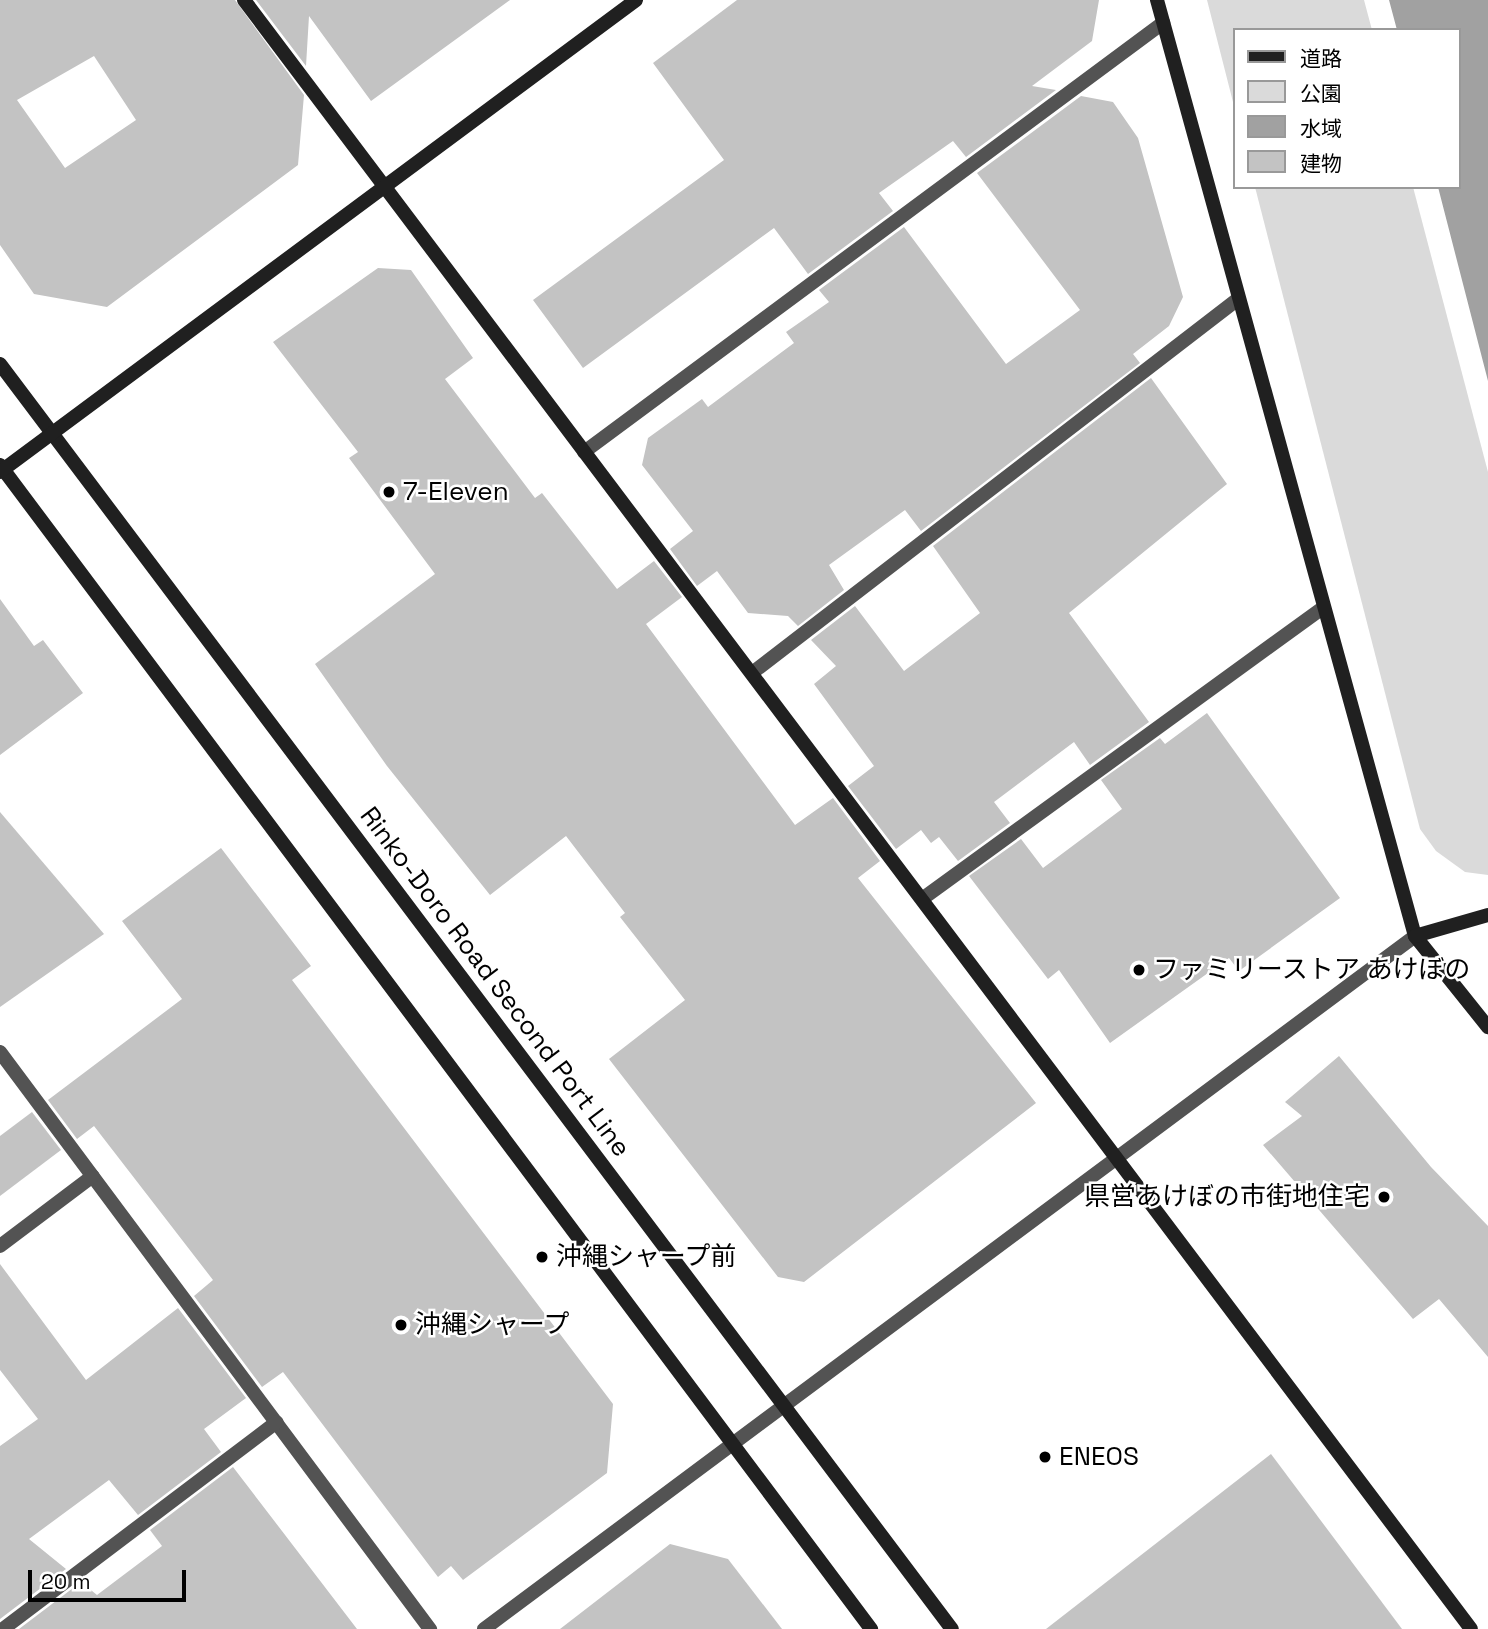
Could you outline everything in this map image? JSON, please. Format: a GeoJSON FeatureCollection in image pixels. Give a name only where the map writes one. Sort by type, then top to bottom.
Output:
{"type":"FeatureCollection","features":[{"type":"Feature","properties":{"kind":"street"},"geometry":{"type":"LineString","coordinates":[[244,0],[1471,1629]]}},
{"type":"Feature","properties":{"kind":"street"},"geometry":{"type":"LineString","coordinates":[[636,0],[1,469],[871,1629]]}},
{"type":"Feature","properties":{"kind":"street"},"geometry":{"type":"LineString","coordinates":[[1157,0],[1322,608],[1415,936],[1488,1027]]}},
{"type":"Feature","properties":{"kind":"street"},"geometry":{"type":"LineString","coordinates":[[584,453],[1163,23]]}},
{"type":"Feature","properties":{"kind":"street"},"geometry":{"type":"LineString","coordinates":[[752,673],[1238,299]]}},
{"type":"Feature","properties":{"kind":"street","name":"Rinko-Doro Road Second Port Line"},"geometry":{"type":"LineString","coordinates":[[0,364],[952,1629]]}},
{"type":"Feature","properties":{"kind":"street"},"geometry":{"type":"LineString","coordinates":[[922,899],[1322,608]]}},
{"type":"Feature","properties":{"kind":"street"},"geometry":{"type":"LineString","coordinates":[[484,1629],[1115,1156],[1415,936],[1488,915]]}},
{"type":"Feature","properties":{"kind":"street"},"geometry":{"type":"LineString","coordinates":[[0,1052],[429,1629]]}},
{"type":"Feature","properties":{"kind":"street"},"geometry":{"type":"LineString","coordinates":[[0,1246],[93,1176]]}},
{"type":"Feature","properties":{"kind":"street"},"geometry":{"type":"LineString","coordinates":[[3,1629],[277,1422]]}},
{"type":"Feature","properties":{"kind":"green space"},"geometry":{"type":"Polygon","coordinates":[[[1207,0],[1364,0],[1371,28],[1232,28],[1232,98],[1207,0]]]}},
{"type":"Feature","properties":{"kind":"green space"},"geometry":{"type":"Polygon","coordinates":[[[1256,189],[1414,189],[1488,472],[1488,875],[1465,872],[1436,851],[1420,829],[1256,189]]]}},
{"type":"Feature","properties":{"kind":"water"},"geometry":{"type":"Polygon","coordinates":[[[1389,0],[1488,0],[1488,381],[1439,189],[1460,189],[1460,28],[1396,28],[1389,0]]]}},
{"type":"Feature","properties":{"kind":"building"},"geometry":{"type":"Polygon","coordinates":[[[0,0],[235,0],[304,95],[298,165],[107,307],[34,294],[0,245],[0,0]],[[94,56],[17,100],[65,168],[136,120],[94,56]]]}},
{"type":"Feature","properties":{"kind":"building"},"geometry":{"type":"Polygon","coordinates":[[[256,0],[510,0],[371,101],[309,16],[306,66],[256,0]]]}},
{"type":"Feature","properties":{"kind":"building"},"geometry":{"type":"Polygon","coordinates":[[[737,0],[1099,0],[1092,41],[1032,86],[1056,90],[966,157],[953,141],[879,193],[893,211],[808,274],[774,228],[583,368],[533,300],[724,160],[653,63],[737,0]]]}},
{"type":"Feature","properties":{"kind":"building"},"geometry":{"type":"Polygon","coordinates":[[[1081,96],[1113,102],[1138,138],[1183,297],[1169,326],[1133,354],[1140,363],[921,531],[905,510],[829,565],[844,590],[798,626],[788,616],[748,613],[717,571],[697,586],[670,549],[693,531],[642,465],[648,438],[702,399],[708,407],[794,343],[786,332],[829,302],[819,290],[904,227],[1006,364],[1080,310],[977,173],[1081,96]]]}},
{"type":"Feature","properties":{"kind":"building"},"geometry":{"type":"Polygon","coordinates":[[[378,268],[411,270],[473,358],[445,379],[535,498],[542,493],[617,589],[654,561],[682,597],[646,624],[795,825],[833,798],[880,861],[858,878],[1036,1103],[804,1282],[778,1277],[609,1059],[685,1000],[620,917],[625,913],[566,836],[490,895],[387,766],[315,664],[435,574],[349,458],[358,452],[273,342],[378,268]]]}},
{"type":"Feature","properties":{"kind":"building"},"geometry":{"type":"Polygon","coordinates":[[[1151,378],[1227,484],[1069,613],[1149,722],[1090,765],[1074,742],[994,802],[1010,823],[958,861],[939,837],[931,843],[921,830],[896,849],[848,786],[874,766],[814,684],[836,666],[811,640],[855,606],[904,671],[980,613],[933,546],[1151,378]]]}},
{"type":"Feature","properties":{"kind":"building"},"geometry":{"type":"Polygon","coordinates":[[[0,599],[34,646],[43,640],[83,693],[0,755],[0,599]]]}},
{"type":"Feature","properties":{"kind":"building"},"geometry":{"type":"Polygon","coordinates":[[[1207,713],[1340,898],[1239,971],[1229,958],[1110,1043],[1059,970],[1048,979],[969,876],[1021,839],[1043,868],[1122,809],[1101,780],[1160,738],[1165,744],[1207,713]]]}},
{"type":"Feature","properties":{"kind":"building"},"geometry":{"type":"Polygon","coordinates":[[[0,812],[104,934],[0,1007],[0,812]]]}},
{"type":"Feature","properties":{"kind":"building","name":"沖縄シャープ"},"geometry":{"type":"Polygon","coordinates":[[[221,848],[311,966],[292,980],[613,1404],[607,1473],[463,1580],[451,1566],[438,1577],[283,1372],[262,1387],[194,1296],[213,1280],[94,1126],[77,1139],[48,1100],[182,999],[122,921],[221,848]]]}},
{"type":"Feature","properties":{"kind":"building","name":"県営あけぼの市街地住宅"},"geometry":{"type":"Polygon","coordinates":[[[1339,1056],[1431,1167],[1488,1226],[1488,1357],[1439,1299],[1413,1319],[1263,1145],[1302,1116],[1285,1102],[1339,1056]]]}},
{"type":"Feature","properties":{"kind":"building"},"geometry":{"type":"Polygon","coordinates":[[[32,1112],[61,1150],[0,1196],[0,1136],[32,1112]]]}},
{"type":"Feature","properties":{"kind":"building"},"geometry":{"type":"Polygon","coordinates":[[[0,1264],[86,1380],[178,1308],[246,1398],[204,1429],[221,1452],[138,1515],[109,1480],[29,1539],[66,1569],[0,1619],[0,1446],[38,1419],[0,1370],[0,1264]]]}},
{"type":"Feature","properties":{"kind":"building"},"geometry":{"type":"Polygon","coordinates":[[[1271,1454],[1402,1629],[1046,1629],[1271,1454]]]}},
{"type":"Feature","properties":{"kind":"building"},"geometry":{"type":"Polygon","coordinates":[[[233,1467],[357,1629],[19,1629],[81,1582],[97,1595],[162,1546],[150,1530],[233,1467]]]}},
{"type":"Feature","properties":{"kind":"building"},"geometry":{"type":"Polygon","coordinates":[[[670,1544],[728,1559],[782,1629],[560,1629],[670,1544]]]}},
{"type":"Feature","properties":{"kind":"place","name":"7-Eleven"},"geometry":{"type":"Point","coordinates":[389,492]}},
{"type":"Feature","properties":{"kind":"place","name":"ファミリーストア あけぼの"},"geometry":{"type":"Point","coordinates":[1139,970]}},
{"type":"Feature","properties":{"kind":"place","name":"県営あけぼの市街地住宅"},"geometry":{"type":"Point","coordinates":[1384,1197]}},
{"type":"Feature","properties":{"kind":"place","name":"沖縄シャープ前"},"geometry":{"type":"Point","coordinates":[542,1257]}},
{"type":"Feature","properties":{"kind":"place","name":"沖縄シャープ"},"geometry":{"type":"Point","coordinates":[401,1325]}},
{"type":"Feature","properties":{"kind":"place","name":"ENEOS"},"geometry":{"type":"Point","coordinates":[1045,1457]}}]}
